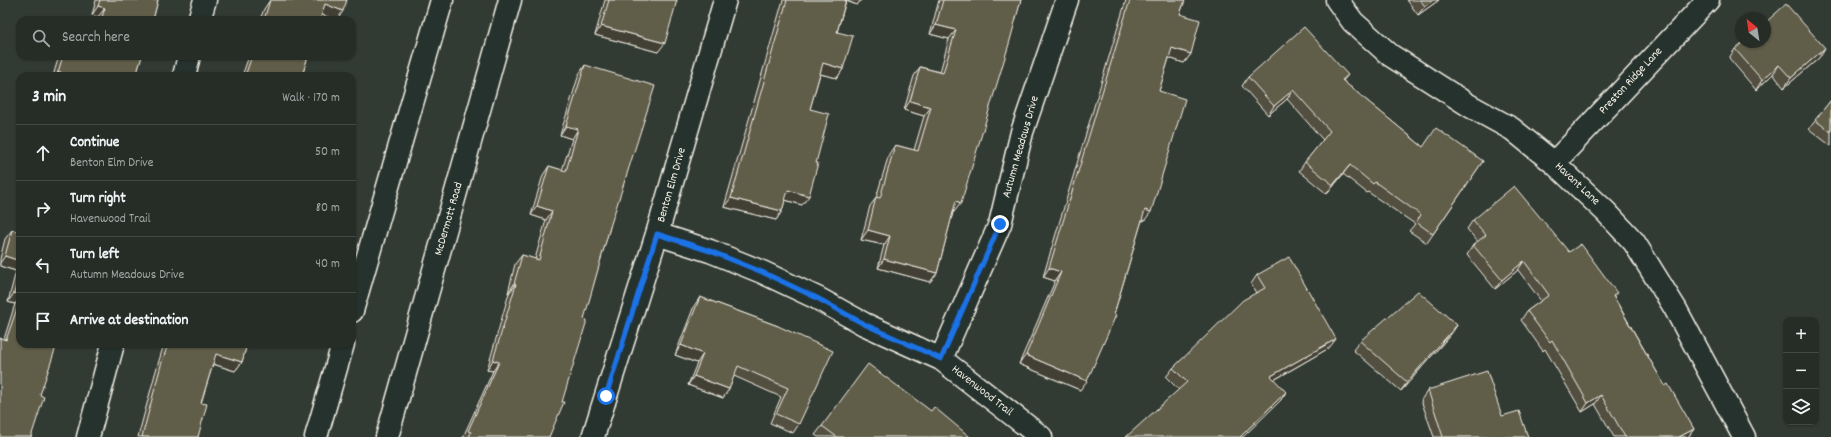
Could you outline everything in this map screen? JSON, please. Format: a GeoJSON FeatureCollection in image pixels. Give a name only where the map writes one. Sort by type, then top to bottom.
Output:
{"type":"FeatureCollection","features":[{"type":"Feature","properties":{"kind":"street"},"geometry":{"type":"LineString","coordinates":[[201,16],[205,0]]}},
{"type":"Feature","properties":{"kind":"street"},"geometry":{"type":"LineString","coordinates":[[356,298],[442,0]]}},
{"type":"Feature","properties":{"kind":"street","name":"McDermott Road"},"geometry":{"type":"LineString","coordinates":[[387,437],[510,0]]}},
{"type":"Feature","properties":{"kind":"street","name":"Benton Elm Drive"},"geometry":{"type":"LineString","coordinates":[[593,437],[657,234],[724,0]]}},
{"type":"Feature","properties":{"kind":"street","name":"Autumn Meadows Drive"},"geometry":{"type":"LineString","coordinates":[[941,359],[1000,224],[1022,132],[1067,0]]}},
{"type":"Feature","properties":{"kind":"street","name":"Havant Lane"},"geometry":{"type":"LineString","coordinates":[[1337,0],[1353,22],[1390,55],[1470,106],[1512,129],[1554,163],[1606,212],[1634,242],[1675,308],[1744,437]]}},
{"type":"Feature","properties":{"kind":"street","name":"Preston Ridge Lane"},"geometry":{"type":"LineString","coordinates":[[1554,163],[1708,0]]}},
{"type":"Feature","properties":{"kind":"street"},"geometry":{"type":"LineString","coordinates":[[185,72],[188,60]]}},
{"type":"Feature","properties":{"kind":"street","name":"Havenwood Trail"},"geometry":{"type":"LineString","coordinates":[[657,234],[710,251],[762,272],[817,298],[864,324],[941,359],[1041,437]]}},
{"type":"Feature","properties":{"kind":"street"},"geometry":{"type":"LineString","coordinates":[[88,437],[112,348]]}},
{"type":"Feature","properties":{"kind":"street"},"geometry":{"type":"LineString","coordinates":[[316,437],[342,348]]}},
{"type":"Feature","properties":{"kind":"building"},"geometry":{"type":"Polygon","coordinates":[[[100,0],[158,0],[154,16],[102,16],[105,8],[98,6],[100,0]]]}},
{"type":"Feature","properties":{"kind":"building"},"geometry":{"type":"Polygon","coordinates":[[[270,0],[347,0],[343,11],[325,4],[321,16],[265,16],[270,0]]]}},
{"type":"Feature","properties":{"kind":"building"},"geometry":{"type":"Polygon","coordinates":[[[609,0],[677,0],[665,43],[601,26],[609,0]]]}},
{"type":"Feature","properties":{"kind":"building"},"geometry":{"type":"Polygon","coordinates":[[[787,0],[846,0],[837,32],[853,36],[843,69],[823,63],[810,109],[829,114],[809,196],[788,190],[782,211],[731,198],[787,0]]]}},
{"type":"Feature","properties":{"kind":"building"},"geometry":{"type":"Polygon","coordinates":[[[943,0],[1021,0],[961,203],[956,201],[937,273],[884,259],[890,236],[868,230],[876,197],[880,198],[895,145],[918,151],[931,107],[910,101],[920,67],[943,73],[956,30],[936,25],[943,0]]]}},
{"type":"Feature","properties":{"kind":"building"},"geometry":{"type":"Polygon","coordinates":[[[1130,0],[1185,0],[1180,14],[1200,20],[1191,54],[1172,48],[1159,91],[1185,99],[1151,212],[1145,210],[1114,314],[1116,315],[1087,381],[1026,355],[1061,272],[1049,268],[1130,0]]]}},
{"type":"Feature","properties":{"kind":"building"},"geometry":{"type":"Polygon","coordinates":[[[1420,0],[1433,0],[1425,6],[1420,0]]]}},
{"type":"Feature","properties":{"kind":"building"},"geometry":{"type":"Polygon","coordinates":[[[1786,4],[1825,48],[1791,78],[1779,65],[1762,80],[1735,49],[1771,48],[1771,18],[1786,4]]]}},
{"type":"Feature","properties":{"kind":"building"},"geometry":{"type":"Polygon","coordinates":[[[1304,27],[1348,75],[1342,80],[1423,147],[1436,128],[1483,161],[1433,234],[1416,222],[1421,215],[1375,182],[1373,184],[1350,165],[1333,185],[1305,162],[1330,131],[1293,90],[1274,106],[1248,77],[1304,27]]]}},
{"type":"Feature","properties":{"kind":"building"},"geometry":{"type":"Polygon","coordinates":[[[62,60],[141,60],[137,72],[58,72],[62,60]]]}},
{"type":"Feature","properties":{"kind":"building"},"geometry":{"type":"Polygon","coordinates":[[[251,60],[307,60],[303,72],[246,72],[251,60]]]}},
{"type":"Feature","properties":{"kind":"building"},"geometry":{"type":"Polygon","coordinates":[[[585,65],[655,86],[610,227],[584,319],[587,320],[562,402],[564,402],[549,437],[469,437],[471,432],[468,431],[499,362],[493,360],[516,284],[514,284],[522,255],[539,260],[552,211],[537,206],[549,166],[566,171],[578,129],[566,126],[585,65]]]}},
{"type":"Feature","properties":{"kind":"building"},"geometry":{"type":"Polygon","coordinates":[[[1831,100],[1831,132],[1815,120],[1831,100]]]}},
{"type":"Feature","properties":{"kind":"building"},"geometry":{"type":"Polygon","coordinates":[[[1514,186],[1569,252],[1581,244],[1617,293],[1613,296],[1665,386],[1668,384],[1694,429],[1679,437],[1625,437],[1601,395],[1588,403],[1552,340],[1550,342],[1527,311],[1549,295],[1524,261],[1502,280],[1473,245],[1486,235],[1473,220],[1514,186]]]}},
{"type":"Feature","properties":{"kind":"building"},"geometry":{"type":"Polygon","coordinates":[[[12,230],[16,231],[16,260],[5,256],[12,230]]]}},
{"type":"Feature","properties":{"kind":"building"},"geometry":{"type":"Polygon","coordinates":[[[1289,257],[1336,339],[1271,376],[1286,392],[1240,437],[1126,437],[1187,382],[1173,368],[1243,300],[1265,288],[1257,275],[1289,257]]]}},
{"type":"Feature","properties":{"kind":"building"},"geometry":{"type":"Polygon","coordinates":[[[1418,291],[1457,325],[1407,382],[1360,341],[1418,291]]]}},
{"type":"Feature","properties":{"kind":"building"},"geometry":{"type":"Polygon","coordinates":[[[700,297],[778,326],[833,351],[799,424],[776,414],[788,388],[738,366],[729,389],[694,376],[703,354],[681,345],[700,297]]]}},
{"type":"Feature","properties":{"kind":"building"},"geometry":{"type":"Polygon","coordinates":[[[16,311],[16,348],[56,348],[40,395],[44,397],[31,437],[0,437],[0,338],[6,340],[16,311]]]}},
{"type":"Feature","properties":{"kind":"building"},"geometry":{"type":"Polygon","coordinates":[[[167,348],[246,348],[242,362],[216,354],[201,403],[207,404],[198,437],[142,437],[167,348]]]}},
{"type":"Feature","properties":{"kind":"building"},"geometry":{"type":"Polygon","coordinates":[[[868,364],[931,411],[934,407],[970,437],[837,437],[822,426],[868,364]]]}},
{"type":"Feature","properties":{"kind":"building"},"geometry":{"type":"Polygon","coordinates":[[[1487,371],[1502,416],[1519,411],[1528,437],[1443,437],[1428,390],[1487,371]]]}},
{"type":"Feature","properties":{"kind":"route"},"geometry":{"type":"LineString","coordinates":[[606,396],[657,234],[710,251],[762,272],[817,298],[864,324],[941,359],[1000,224]]}}]}
